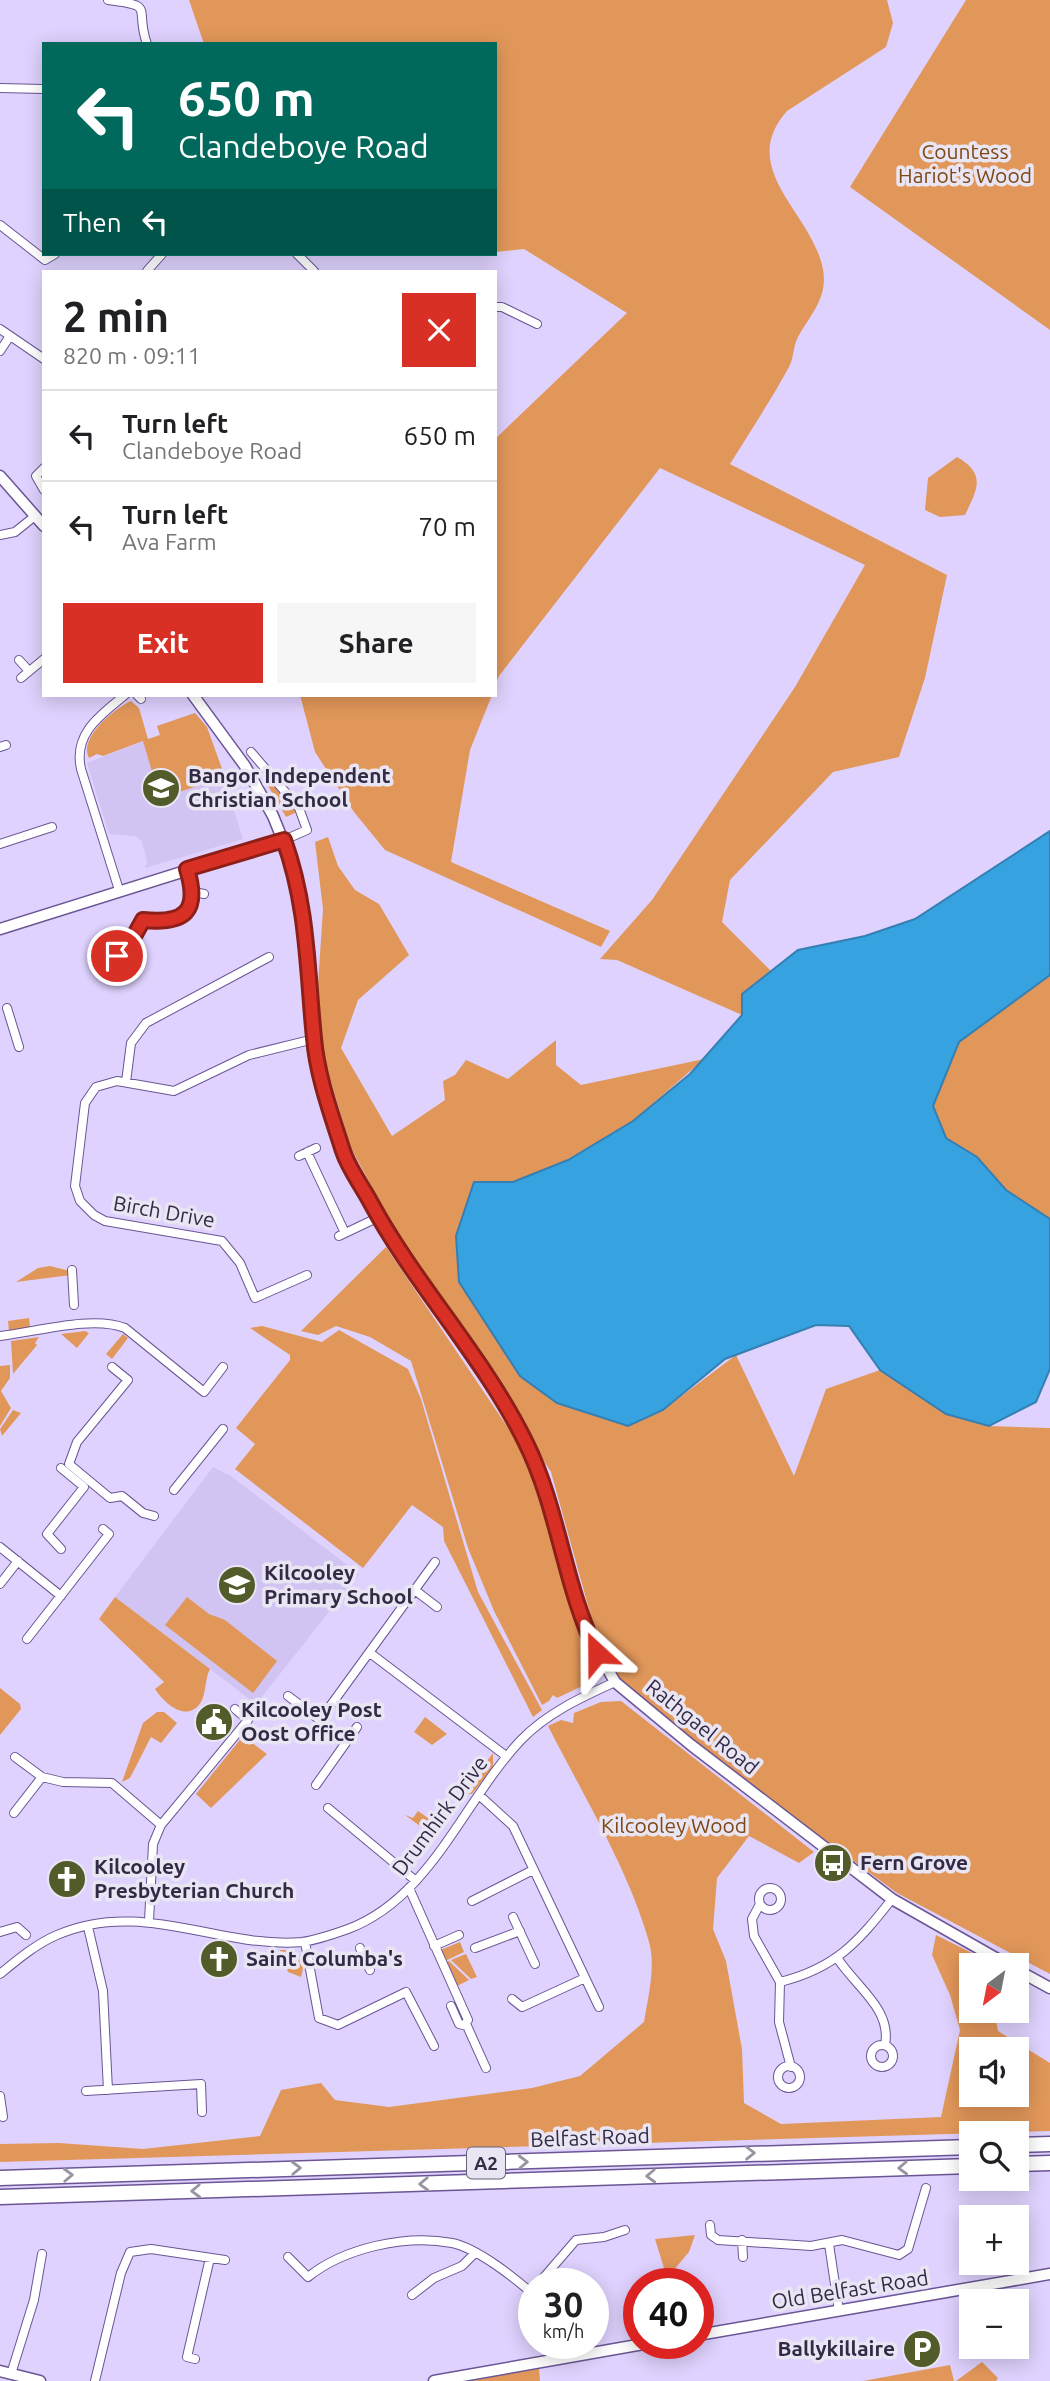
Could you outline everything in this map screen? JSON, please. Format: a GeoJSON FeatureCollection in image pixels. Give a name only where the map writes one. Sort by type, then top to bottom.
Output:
{"type":"FeatureCollection","features":[{"type":"Feature","properties":{"kind":"highway"},"geometry":{"type":"LineString","coordinates":[[1029,2145],[1050,2144]]}},
{"type":"Feature","properties":{"kind":"highway","name":"Belfast Road"},"geometry":{"type":"LineString","coordinates":[[0,2178],[959,2147]]}},
{"type":"Feature","properties":{"kind":"highway"},"geometry":{"type":"LineString","coordinates":[[1029,2164],[1050,2163]]}},
{"type":"Feature","properties":{"kind":"highway","name":"Belfast Road"},"geometry":{"type":"LineString","coordinates":[[0,2197],[959,2166]]}},
{"type":"Feature","properties":{"kind":"street"},"geometry":{"type":"LineString","coordinates":[[108,0],[136,2],[142,8],[147,42]]}},
{"type":"Feature","properties":{"kind":"street"},"geometry":{"type":"LineString","coordinates":[[0,88],[42,89]]}},
{"type":"Feature","properties":{"kind":"street"},"geometry":{"type":"LineString","coordinates":[[0,225],[45,260],[52,256]]}},
{"type":"Feature","properties":{"kind":"street"},"geometry":{"type":"LineString","coordinates":[[149,270],[160,256]]}},
{"type":"Feature","properties":{"kind":"street"},"geometry":{"type":"LineString","coordinates":[[299,256],[313,270]]}},
{"type":"Feature","properties":{"kind":"street"},"geometry":{"type":"LineString","coordinates":[[497,307],[537,324]]}},
{"type":"Feature","properties":{"kind":"street"},"geometry":{"type":"LineString","coordinates":[[0,329],[42,358]]}},
{"type":"Feature","properties":{"kind":"street"},"geometry":{"type":"LineString","coordinates":[[0,351],[10,336]]}},
{"type":"Feature","properties":{"kind":"street"},"geometry":{"type":"LineString","coordinates":[[42,470],[36,476],[42,487]]}},
{"type":"Feature","properties":{"kind":"street"},"geometry":{"type":"LineString","coordinates":[[0,477],[42,524]]}},
{"type":"Feature","properties":{"kind":"street"},"geometry":{"type":"LineString","coordinates":[[0,536],[15,532],[35,516]]}},
{"type":"Feature","properties":{"kind":"street"},"geometry":{"type":"LineString","coordinates":[[19,660],[29,671]]}},
{"type":"Feature","properties":{"kind":"street"},"geometry":{"type":"LineString","coordinates":[[21,678],[42,661]]}},
{"type":"Feature","properties":{"kind":"street"},"geometry":{"type":"LineString","coordinates":[[120,890],[81,769],[79,750],[93,722],[123,697]]}},
{"type":"Feature","properties":{"kind":"street","name":"Rathgael Road"},"geometry":{"type":"LineString","coordinates":[[194,697],[245,766],[284,840],[301,899],[307,940],[314,1039],[344,1154],[379,1217],[505,1406],[525,1441],[554,1513],[585,1629],[615,1682],[691,1745],[892,1899],[987,1953]]}},
{"type":"Feature","properties":{"kind":"street"},"geometry":{"type":"LineString","coordinates":[[0,929],[284,840],[307,830],[299,808],[251,752]]}},
{"type":"Feature","properties":{"kind":"street"},"geometry":{"type":"LineString","coordinates":[[0,844],[52,827]]}},
{"type":"Feature","properties":{"kind":"street"},"geometry":{"type":"LineString","coordinates":[[114,980],[106,965],[128,947],[143,920],[166,922],[178,919],[188,909],[194,892],[187,869]]}},
{"type":"Feature","properties":{"kind":"street"},"geometry":{"type":"LineString","coordinates":[[194,892],[204,894]]}},
{"type":"Feature","properties":{"kind":"street"},"geometry":{"type":"LineString","coordinates":[[254,952],[258,962]]}},
{"type":"Feature","properties":{"kind":"street"},"geometry":{"type":"LineString","coordinates":[[126,1082],[131,1043],[146,1023],[269,957]]}},
{"type":"Feature","properties":{"kind":"street"},"geometry":{"type":"LineString","coordinates":[[7,1008],[19,1047]]}},
{"type":"Feature","properties":{"kind":"street","name":"Birch Drive"},"geometry":{"type":"LineString","coordinates":[[307,1275],[255,1298],[240,1264],[222,1241],[105,1221],[94,1216],[80,1201],[75,1180],[85,1103],[102,1083],[126,1082],[174,1091],[249,1055],[314,1039]]}},
{"type":"Feature","properties":{"kind":"street"},"geometry":{"type":"LineString","coordinates":[[316,1148],[303,1154],[342,1235],[379,1217]]}},
{"type":"Feature","properties":{"kind":"street"},"geometry":{"type":"LineString","coordinates":[[72,1270],[74,1305]]}},
{"type":"Feature","properties":{"kind":"street"},"geometry":{"type":"LineString","coordinates":[[0,1336],[114,1324],[125,1328],[204,1392],[223,1367]]}},
{"type":"Feature","properties":{"kind":"street"},"geometry":{"type":"LineString","coordinates":[[112,1367],[128,1380],[77,1443],[69,1464],[110,1499],[122,1496],[143,1513],[154,1516]]}},
{"type":"Feature","properties":{"kind":"street"},"geometry":{"type":"LineString","coordinates":[[174,1490],[223,1429]]}},
{"type":"Feature","properties":{"kind":"street"},"geometry":{"type":"LineString","coordinates":[[61,1468],[84,1487],[44,1532],[61,1549]]}},
{"type":"Feature","properties":{"kind":"street"},"geometry":{"type":"LineString","coordinates":[[27,1639],[109,1534],[103,1529]]}},
{"type":"Feature","properties":{"kind":"street"},"geometry":{"type":"LineString","coordinates":[[0,1547],[61,1596]]}},
{"type":"Feature","properties":{"kind":"street"},"geometry":{"type":"LineString","coordinates":[[0,1584],[18,1561]]}},
{"type":"Feature","properties":{"kind":"street"},"geometry":{"type":"LineString","coordinates":[[288,1696],[320,1720],[435,1562]]}},
{"type":"Feature","properties":{"kind":"street"},"geometry":{"type":"LineString","coordinates":[[416,1591],[437,1607]]}},
{"type":"Feature","properties":{"kind":"street"},"geometry":{"type":"LineString","coordinates":[[370,1653],[506,1756]]}},
{"type":"Feature","properties":{"kind":"street","name":"Drumhirk Drive"},"geometry":{"type":"LineString","coordinates":[[0,1974],[22,1956],[57,1935],[119,1921],[149,1921],[273,1941],[305,1941],[351,1928],[392,1905],[412,1884],[506,1756],[542,1722],[615,1682]]}},
{"type":"Feature","properties":{"kind":"street"},"geometry":{"type":"LineString","coordinates":[[149,1921],[153,1844],[161,1825],[248,1720],[235,1709]]}},
{"type":"Feature","properties":{"kind":"street"},"geometry":{"type":"LineString","coordinates":[[316,1785],[357,1727]]}},
{"type":"Feature","properties":{"kind":"street"},"geometry":{"type":"LineString","coordinates":[[15,1757],[41,1777],[63,1782],[112,1783],[161,1825]]}},
{"type":"Feature","properties":{"kind":"street"},"geometry":{"type":"LineString","coordinates":[[14,1813],[41,1777]]}},
{"type":"Feature","properties":{"kind":"street"},"geometry":{"type":"LineString","coordinates":[[478,1796],[513,1826],[599,2007]]}},
{"type":"Feature","properties":{"kind":"street"},"geometry":{"type":"LineString","coordinates":[[328,1808],[412,1884],[434,1946],[468,2021],[464,2025]]}},
{"type":"Feature","properties":{"kind":"street"},"geometry":{"type":"LineString","coordinates":[[471,1901],[533,1870]]}},
{"type":"Feature","properties":{"kind":"street"},"geometry":{"type":"LineString","coordinates":[[780,1982],[801,1977],[838,1959],[858,1941],[892,1899]]}},
{"type":"Feature","properties":{"kind":"street"},"geometry":{"type":"LineString","coordinates":[[760,1903],[752,1919],[754,1936],[780,1982],[779,2022],[791,2067]]}},
{"type":"Feature","properties":{"kind":"street"},"geometry":{"type":"LineString","coordinates":[[513,1917],[536,1964]]}},
{"type":"Feature","properties":{"kind":"street"},"geometry":{"type":"LineString","coordinates":[[0,1932],[17,1927],[26,1935]]}},
{"type":"Feature","properties":{"kind":"street"},"geometry":{"type":"LineString","coordinates":[[88,1927],[103,1991],[108,2090]]}},
{"type":"Feature","properties":{"kind":"street"},"geometry":{"type":"LineString","coordinates":[[475,1948],[520,1931]]}},
{"type":"Feature","properties":{"kind":"street"},"geometry":{"type":"LineString","coordinates":[[434,1946],[459,1935]]}},
{"type":"Feature","properties":{"kind":"street"},"geometry":{"type":"LineString","coordinates":[[305,1941],[319,2018],[338,2025],[406,1992],[434,2046]]}},
{"type":"Feature","properties":{"kind":"street"},"geometry":{"type":"LineString","coordinates":[[360,1948],[370,1970]]}},
{"type":"Feature","properties":{"kind":"street"},"geometry":{"type":"LineString","coordinates":[[838,1959],[883,2014],[888,2031],[885,2045]]}},
{"type":"Feature","properties":{"kind":"street"},"geometry":{"type":"LineString","coordinates":[[1029,1977],[1050,1988]]}},
{"type":"Feature","properties":{"kind":"street"},"geometry":{"type":"LineString","coordinates":[[512,1999],[522,2007],[585,1978]]}},
{"type":"Feature","properties":{"kind":"street"},"geometry":{"type":"LineString","coordinates":[[451,2006],[486,2068]]}},
{"type":"Feature","properties":{"kind":"street"},"geometry":{"type":"LineString","coordinates":[[86,2091],[201,2084],[202,2112]]}},
{"type":"Feature","properties":{"kind":"street"},"geometry":{"type":"LineString","coordinates":[[0,2096],[3,2117]]}},
{"type":"Feature","properties":{"kind":"street"},"geometry":{"type":"LineString","coordinates":[[710,2225],[711,2235],[718,2240],[829,2244],[842,2240],[899,2255],[905,2253],[926,2188]]}},
{"type":"Feature","properties":{"kind":"street"},"geometry":{"type":"LineString","coordinates":[[552,2268],[576,2240],[604,2237],[625,2230]]}},
{"type":"Feature","properties":{"kind":"street"},"geometry":{"type":"LineString","coordinates":[[742,2240],[743,2257]]}},
{"type":"Feature","properties":{"kind":"street"},"geometry":{"type":"LineString","coordinates":[[288,2257],[308,2277],[327,2262],[348,2253],[424,2241],[454,2244],[518,2282]]}},
{"type":"Feature","properties":{"kind":"street"},"geometry":{"type":"LineString","coordinates":[[829,2244],[839,2311]]}},
{"type":"Feature","properties":{"kind":"street"},"geometry":{"type":"LineString","coordinates":[[95,2381],[121,2273],[130,2252],[151,2249],[225,2260]]}},
{"type":"Feature","properties":{"kind":"street"},"geometry":{"type":"LineString","coordinates":[[40,2381],[6,2372],[34,2300],[42,2252]]}},
{"type":"Feature","properties":{"kind":"street"},"geometry":{"type":"LineString","coordinates":[[412,2295],[434,2277],[462,2266],[474,2254]]}},
{"type":"Feature","properties":{"kind":"street"},"geometry":{"type":"LineString","coordinates":[[195,2359],[187,2357],[210,2258]]}},
{"type":"Feature","properties":{"kind":"street","name":"Old Belfast Road"},"geometry":{"type":"LineString","coordinates":[[714,2332],[1050,2274]]}},
{"type":"Feature","properties":{"kind":"street"},"geometry":{"type":"LineString","coordinates":[[436,2381],[560,2359]]}},
{"type":"Feature","properties":{"kind":"shaded area","name":"Bangor Independent Christian School"},"geometry":{"type":"Polygon","coordinates":[[[195,713],[207,727],[243,839],[145,868],[147,862],[142,841],[135,836],[109,834],[87,763],[160,735],[157,726],[195,713]]]}},
{"type":"Feature","properties":{"kind":"shaded area","name":"Kilcooley Primary School"},"geometry":{"type":"Polygon","coordinates":[[[213,1467],[231,1476],[359,1574],[256,1704],[115,1597],[213,1467]]]}},
{"type":"Feature","properties":{"kind":"green space"},"geometry":{"type":"Polygon","coordinates":[[[189,0],[887,0],[893,23],[886,47],[787,111],[773,132],[770,152],[773,171],[816,248],[823,269],[823,289],[796,341],[789,367],[730,464],[947,575],[925,678],[899,757],[833,772],[730,880],[722,922],[772,972],[742,994],[742,1015],[617,960],[600,959],[652,900],[795,687],[865,565],[660,468],[497,680],[497,437],[627,313],[524,249],[497,252],[497,42],[203,42],[189,0]]]}},
{"type":"Feature","properties":{"kind":"green space","name":"Countess Hariot's Wood"},"geometry":{"type":"Polygon","coordinates":[[[966,0],[1050,0],[1050,330],[850,187],[966,0]]]}},
{"type":"Feature","properties":{"kind":"green space"},"geometry":{"type":"Polygon","coordinates":[[[957,457],[973,470],[976,490],[965,515],[940,517],[925,510],[928,478],[957,457]]]}},
{"type":"Feature","properties":{"kind":"green space"},"geometry":{"type":"Polygon","coordinates":[[[301,697],[491,697],[470,750],[451,862],[610,931],[601,947],[385,850],[354,812],[315,752],[301,697]]]}},
{"type":"Feature","properties":{"kind":"green space"},"geometry":{"type":"Polygon","coordinates":[[[131,701],[139,708],[148,739],[160,735],[157,726],[195,713],[207,727],[225,777],[179,792],[173,773],[154,778],[143,741],[103,756],[97,754],[89,758],[87,750],[93,733],[116,710],[131,701]]]}},
{"type":"Feature","properties":{"kind":"green space"},"geometry":{"type":"Polygon","coordinates":[[[265,775],[295,813],[286,817],[263,777],[265,775]]]}},
{"type":"Feature","properties":{"kind":"green space"},"geometry":{"type":"Polygon","coordinates":[[[328,837],[338,866],[355,890],[379,904],[409,955],[358,1000],[341,1048],[392,1136],[445,1100],[443,1081],[455,1075],[466,1060],[508,1079],[556,1040],[556,1065],[581,1085],[704,1059],[633,1121],[563,1162],[512,1182],[663,1410],[736,1355],[794,1476],[826,1389],[880,1370],[946,1414],[989,1426],[1050,1428],[1050,1974],[1029,1963],[1029,1953],[1010,1953],[897,1893],[692,1742],[621,1683],[599,1645],[551,1472],[399,1238],[351,1148],[315,1030],[323,909],[315,842],[328,837]]]}},
{"type":"Feature","properties":{"kind":"green space"},"geometry":{"type":"Polygon","coordinates":[[[1050,975],[1050,1219],[1006,1190],[977,1157],[946,1138],[933,1106],[959,1042],[1050,975]]]}},
{"type":"Feature","properties":{"kind":"green space"},"geometry":{"type":"Polygon","coordinates":[[[386,1247],[523,1450],[582,1638],[598,1670],[593,1681],[557,1698],[553,1695],[542,1705],[494,1611],[468,1548],[411,1361],[370,1337],[336,1326],[318,1335],[301,1331],[386,1247]]]}},
{"type":"Feature","properties":{"kind":"green space"},"geometry":{"type":"Polygon","coordinates":[[[50,1266],[70,1271],[71,1275],[16,1282],[38,1268],[50,1266]]]}},
{"type":"Feature","properties":{"kind":"green space"},"geometry":{"type":"Polygon","coordinates":[[[29,1318],[30,1328],[9,1331],[8,1321],[29,1318]]]}},
{"type":"Feature","properties":{"kind":"green space"},"geometry":{"type":"Polygon","coordinates":[[[262,1326],[322,1342],[339,1330],[408,1369],[421,1399],[478,1592],[542,1710],[533,1717],[444,1541],[443,1527],[412,1505],[363,1568],[235,1469],[255,1444],[236,1428],[290,1360],[290,1355],[250,1328],[262,1326]]]}},
{"type":"Feature","properties":{"kind":"green space"},"geometry":{"type":"Polygon","coordinates":[[[85,1331],[89,1333],[77,1348],[61,1334],[85,1331]]]}},
{"type":"Feature","properties":{"kind":"green space"},"geometry":{"type":"Polygon","coordinates":[[[123,1334],[128,1338],[112,1359],[106,1354],[123,1334]]]}},
{"type":"Feature","properties":{"kind":"green space"},"geometry":{"type":"Polygon","coordinates":[[[39,1337],[35,1343],[37,1345],[13,1374],[11,1341],[39,1337]]]}},
{"type":"Feature","properties":{"kind":"green space"},"geometry":{"type":"Polygon","coordinates":[[[10,1365],[10,1378],[1,1391],[11,1408],[0,1426],[0,1366],[10,1365]]]}},
{"type":"Feature","properties":{"kind":"green space"},"geometry":{"type":"Polygon","coordinates":[[[13,1410],[21,1413],[2,1436],[0,1429],[13,1410]]]}},
{"type":"Feature","properties":{"kind":"green space"},"geometry":{"type":"Polygon","coordinates":[[[115,1597],[210,1669],[203,1699],[195,1708],[183,1711],[164,1700],[155,1689],[164,1682],[99,1619],[115,1597]]]}},
{"type":"Feature","properties":{"kind":"green space"},"geometry":{"type":"Polygon","coordinates":[[[187,1597],[209,1614],[225,1620],[277,1661],[253,1693],[165,1625],[187,1597]]]}},
{"type":"Feature","properties":{"kind":"green space"},"geometry":{"type":"Polygon","coordinates":[[[0,1688],[20,1704],[21,1709],[0,1735],[0,1688]]]}},
{"type":"Feature","properties":{"kind":"green space","name":"Kilcooley Wood"},"geometry":{"type":"Polygon","coordinates":[[[621,1701],[814,1852],[799,1863],[749,1836],[717,1878],[713,1929],[726,1961],[742,2049],[744,2103],[781,2124],[941,2117],[960,2030],[950,1995],[932,1955],[936,1935],[972,1953],[959,1953],[959,2023],[996,2023],[998,2031],[1008,2037],[959,2037],[959,2107],[1029,2107],[1029,2050],[1050,2063],[1050,2131],[1029,2132],[1029,2121],[959,2121],[959,2134],[0,2162],[0,2144],[59,2143],[143,2149],[260,2136],[281,2090],[321,2083],[335,2100],[389,2107],[532,2088],[580,2076],[644,2022],[652,1972],[649,1942],[630,1887],[548,1726],[561,1720],[573,1723],[574,1713],[601,1702],[621,1701]]]}},
{"type":"Feature","properties":{"kind":"green space"},"geometry":{"type":"Polygon","coordinates":[[[157,1712],[164,1712],[177,1723],[161,1743],[151,1737],[130,1778],[122,1782],[143,1723],[157,1712]]]}},
{"type":"Feature","properties":{"kind":"green space"},"geometry":{"type":"Polygon","coordinates":[[[425,1717],[447,1734],[432,1745],[414,1732],[425,1717]]]}},
{"type":"Feature","properties":{"kind":"green space"},"geometry":{"type":"Polygon","coordinates":[[[243,1736],[267,1754],[211,1808],[196,1794],[243,1736]]]}},
{"type":"Feature","properties":{"kind":"green space"},"geometry":{"type":"Polygon","coordinates":[[[493,1753],[493,1767],[472,1794],[463,1793],[493,1753]]]}},
{"type":"Feature","properties":{"kind":"green space"},"geometry":{"type":"Polygon","coordinates":[[[418,1811],[435,1823],[428,1832],[405,1815],[413,1818],[418,1811]]]}},
{"type":"Feature","properties":{"kind":"green space"},"geometry":{"type":"Polygon","coordinates":[[[460,1942],[464,1952],[443,1962],[438,1951],[460,1942]]]}},
{"type":"Feature","properties":{"kind":"green space"},"geometry":{"type":"Polygon","coordinates":[[[280,1950],[294,1950],[300,1955],[303,1966],[301,1977],[288,1972],[280,1950]]]}},
{"type":"Feature","properties":{"kind":"green space"},"geometry":{"type":"Polygon","coordinates":[[[466,1954],[477,1977],[471,1979],[451,1960],[466,1954]]]}},
{"type":"Feature","properties":{"kind":"green space"},"geometry":{"type":"Polygon","coordinates":[[[449,1961],[469,1980],[455,1987],[444,1963],[449,1961]]]}},
{"type":"Feature","properties":{"kind":"green space"},"geometry":{"type":"Polygon","coordinates":[[[695,2235],[689,2252],[675,2268],[664,2268],[655,2239],[695,2235]]]}},
{"type":"Feature","properties":{"kind":"green space"},"geometry":{"type":"Polygon","coordinates":[[[982,2362],[998,2378],[996,2381],[956,2381],[982,2362]]]}},
{"type":"Feature","properties":{"kind":"green space"},"geometry":{"type":"Polygon","coordinates":[[[950,2365],[954,2381],[863,2381],[950,2365]]]}},
{"type":"Feature","properties":{"kind":"green space"},"geometry":{"type":"Polygon","coordinates":[[[539,2368],[540,2381],[470,2381],[539,2368]]]}},
{"type":"Feature","properties":{"kind":"water"},"geometry":{"type":"Polygon","coordinates":[[[1050,831],[1050,975],[959,1042],[933,1106],[946,1138],[977,1157],[1006,1190],[1050,1219],[1050,1369],[1036,1402],[989,1426],[946,1414],[880,1370],[849,1326],[816,1325],[725,1359],[663,1410],[628,1426],[557,1403],[520,1376],[459,1282],[456,1236],[474,1182],[513,1182],[568,1160],[633,1121],[690,1074],[742,1015],[742,994],[798,950],[865,936],[915,919],[1050,831]]]}},
{"type":"Feature","properties":{"kind":"place","name":"Bangor Independent Christian School"},"geometry":{"type":"Point","coordinates":[161,788]}},
{"type":"Feature","properties":{"kind":"place","name":"Kilcooley Primary School"},"geometry":{"type":"Point","coordinates":[237,1585]}},
{"type":"Feature","properties":{"kind":"place","name":"Kilcooley Post Oost Office"},"geometry":{"type":"Point","coordinates":[214,1722]}},
{"type":"Feature","properties":{"kind":"place","name":"Fern Grove"},"geometry":{"type":"Point","coordinates":[833,1863]}},
{"type":"Feature","properties":{"kind":"place","name":"Kilcooley Presbyterian Church"},"geometry":{"type":"Point","coordinates":[67,1879]}},
{"type":"Feature","properties":{"kind":"place","name":"Saint Columba's"},"geometry":{"type":"Point","coordinates":[219,1959]}},
{"type":"Feature","properties":{"kind":"place","name":"Ballykillaire"},"geometry":{"type":"Point","coordinates":[922,2349]}},
{"type":"Feature","properties":{"kind":"route"},"geometry":{"type":"LineString","coordinates":[[117,956],[128,947],[143,920],[166,922],[178,919],[188,909],[194,892],[187,869],[284,840],[301,899],[309,953],[316,1051],[344,1154],[391,1240],[505,1406],[525,1441],[543,1479],[585,1629],[597,1653]]}}]}
